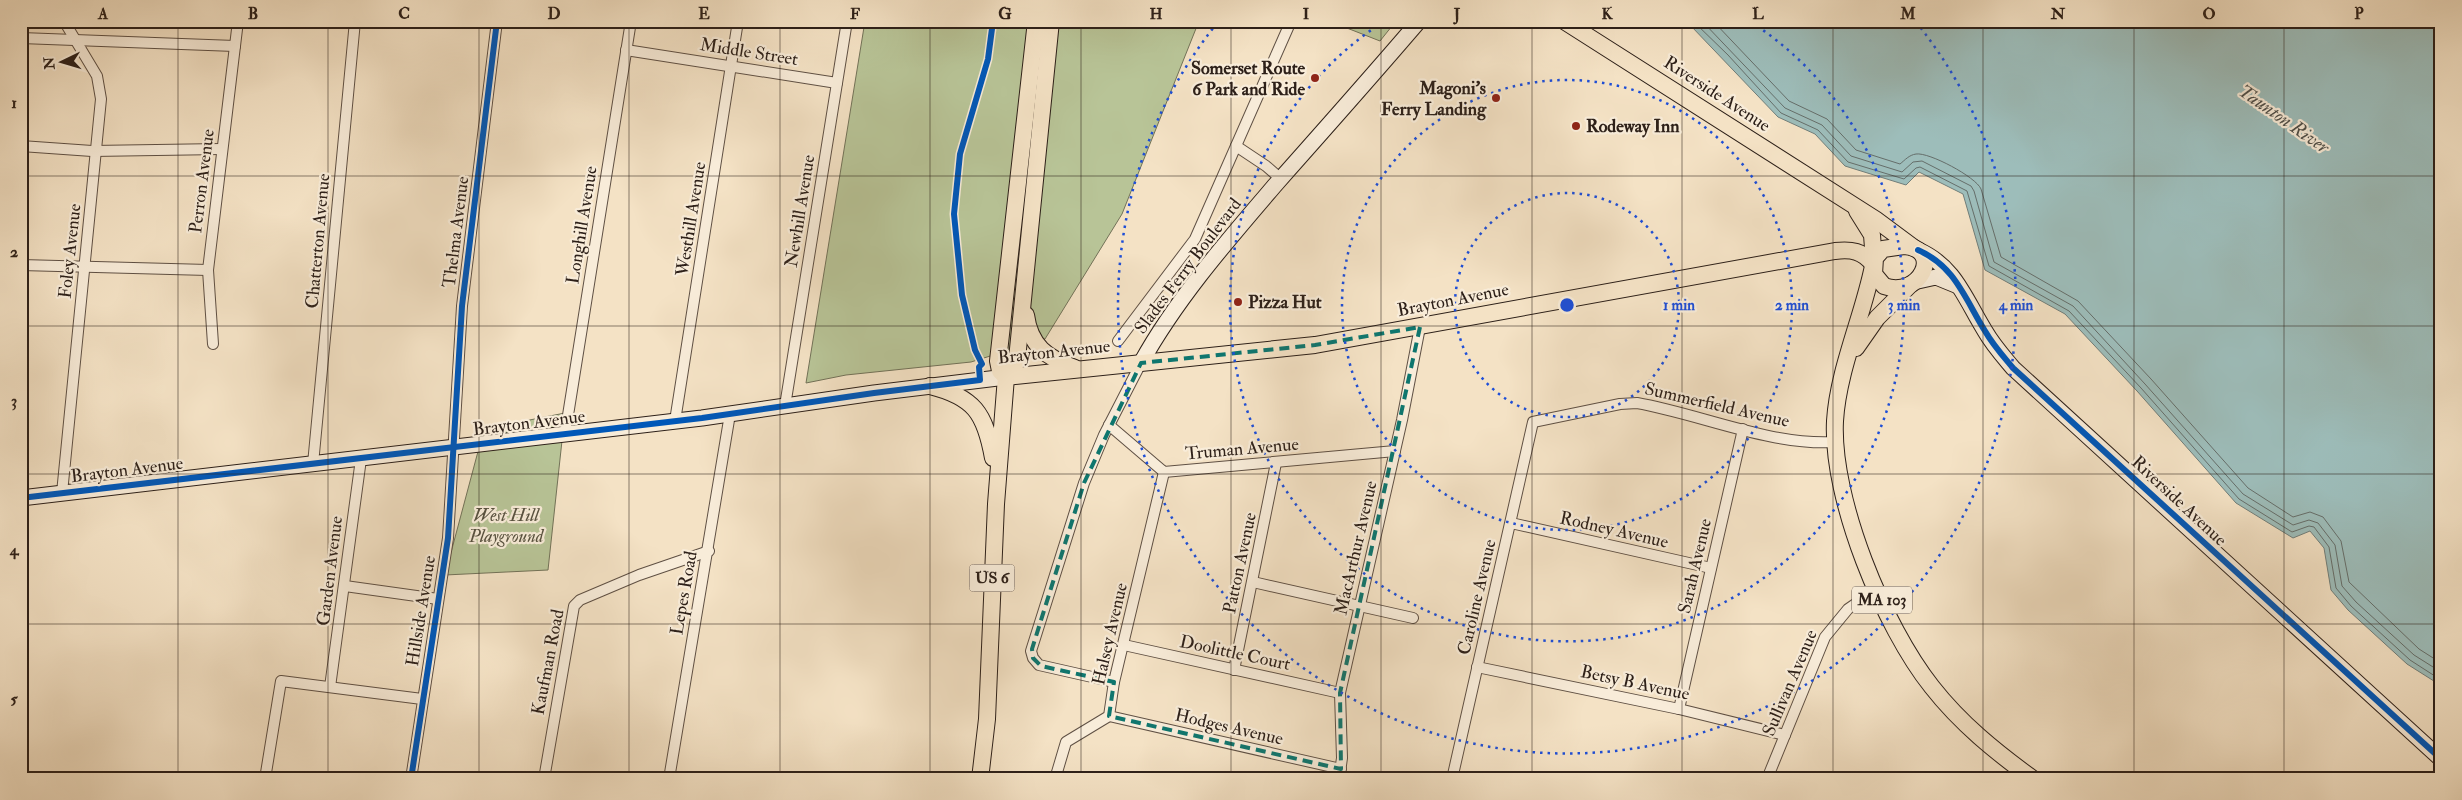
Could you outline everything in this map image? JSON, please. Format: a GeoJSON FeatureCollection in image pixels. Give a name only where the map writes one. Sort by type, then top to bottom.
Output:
{"type":"FeatureCollection","features":[{"type":"Feature","properties":{"kind":"main road","name":"US 6"},"geometry":{"type":"LineString","coordinates":[[1006,377],[1000,370],[998,361],[1036,21]]}},
{"type":"Feature","properties":{"kind":"main road","name":"US 6"},"geometry":{"type":"LineString","coordinates":[[980,779],[987,709],[998,480],[1006,377],[1014,369],[1018,359],[1051,21]]}},
{"type":"Feature","properties":{"kind":"main road","name":"Slades Ferry Boulevard"},"geometry":{"type":"LineString","coordinates":[[1141,363],[1169,317],[1196,281],[1419,21]]}},
{"type":"Feature","properties":{"kind":"main road","name":"Riverside Avenue"},"geometry":{"type":"LineString","coordinates":[[1564,21],[1876,219],[1916,249],[1942,264],[1956,278],[1989,339],[2013,368],[2441,759]]}},
{"type":"Feature","properties":{"kind":"main road","name":"Riverside Avenue"},"geometry":{"type":"LineString","coordinates":[[1847,202],[1862,218],[1872,235],[1873,264]]}},
{"type":"Feature","properties":{"kind":"main road"},"geometry":{"type":"LineString","coordinates":[[1914,283],[1924,272],[1925,263],[1916,249],[1904,246],[1888,247],[1877,254],[1873,264],[1876,278],[1884,286],[1897,288],[1936,277],[1947,280],[1961,288]]}},
{"type":"Feature","properties":{"kind":"main road","name":"Brayton Avenue"},"geometry":{"type":"LineString","coordinates":[[21,498],[675,421],[1006,377],[1315,345],[1835,251],[1858,252],[1867,256],[1873,264]]}},
{"type":"Feature","properties":{"kind":"main road","name":"MA 103"},"geometry":{"type":"LineString","coordinates":[[1873,264],[1836,410],[1835,442],[1840,480],[1850,519],[1877,589],[1906,651],[1933,689],[1980,739],[2033,779]]}},
{"type":"Feature","properties":{"kind":"main road","name":"MA 103"},"geometry":{"type":"LineString","coordinates":[[1846,370],[1870,326],[1914,283]]}},
{"type":"Feature","properties":{"kind":"main road"},"geometry":{"type":"LineString","coordinates":[[1024,294],[1027,323],[1036,345],[1048,357],[1079,370]]}},
{"type":"Feature","properties":{"kind":"main road"},"geometry":{"type":"LineString","coordinates":[[930,386],[964,397],[978,412],[988,432],[998,480]]}},
{"type":"Feature","properties":{"kind":"street","name":"Foley Avenue"},"geometry":{"type":"LineString","coordinates":[[62,493],[101,99],[97,76],[64,21]]}},
{"type":"Feature","properties":{"kind":"street","name":"Perron Avenue"},"geometry":{"type":"LineString","coordinates":[[213,344],[208,270],[221,149],[238,21]]}},
{"type":"Feature","properties":{"kind":"street","name":"Chatterton Avenue"},"geometry":{"type":"LineString","coordinates":[[313,464],[355,21]]}},
{"type":"Feature","properties":{"kind":"street","name":"Thelma Avenue"},"geometry":{"type":"LineString","coordinates":[[455,448],[462,306],[497,21]]}},
{"type":"Feature","properties":{"kind":"street","name":"Longhill Avenue"},"geometry":{"type":"LineString","coordinates":[[565,434],[631,21]]}},
{"type":"Feature","properties":{"kind":"street","name":"Westhill Avenue"},"geometry":{"type":"LineString","coordinates":[[675,421],[738,21]]}},
{"type":"Feature","properties":{"kind":"street","name":"Newhill Avenue"},"geometry":{"type":"LineString","coordinates":[[785,406],[847,21]]}},
{"type":"Feature","properties":{"kind":"street"},"geometry":{"type":"LineString","coordinates":[[1118,340],[1195,239],[1291,21]]}},
{"type":"Feature","properties":{"kind":"street"},"geometry":{"type":"LineString","coordinates":[[21,38],[235,46]]}},
{"type":"Feature","properties":{"kind":"street","name":"Middle Street"},"geometry":{"type":"LineString","coordinates":[[626,50],[837,82]]}},
{"type":"Feature","properties":{"kind":"street"},"geometry":{"type":"LineString","coordinates":[[21,146],[97,151],[221,149]]}},
{"type":"Feature","properties":{"kind":"street"},"geometry":{"type":"LineString","coordinates":[[1236,146],[1266,166],[1281,180]]}},
{"type":"Feature","properties":{"kind":"street"},"geometry":{"type":"LineString","coordinates":[[21,265],[208,270]]}},
{"type":"Feature","properties":{"kind":"street","name":"MacArthur Avenue"},"geometry":{"type":"LineString","coordinates":[[1340,774],[1340,693],[1395,451],[1420,327]]}},
{"type":"Feature","properties":{"kind":"street","name":"Slades Ferry Boulevard"},"geometry":{"type":"LineString","coordinates":[[1114,682],[1041,666],[1034,661],[1032,649],[1084,482],[1109,425],[1141,363]]}},
{"type":"Feature","properties":{"kind":"street","name":"Summerfield Avenue"},"geometry":{"type":"LineString","coordinates":[[1533,422],[1620,404],[1637,403],[1743,429],[1817,444],[1835,442]]}},
{"type":"Feature","properties":{"kind":"street","name":"Lepes Road"},"geometry":{"type":"LineString","coordinates":[[669,779],[730,414]]}},
{"type":"Feature","properties":{"kind":"street","name":"Caroline Avenue"},"geometry":{"type":"LineString","coordinates":[[1452,779],[1533,422]]}},
{"type":"Feature","properties":{"kind":"street","name":"Truman Avenue"},"geometry":{"type":"LineString","coordinates":[[1109,425],[1164,472],[1395,451]]}},
{"type":"Feature","properties":{"kind":"street","name":"Sarah Avenue"},"geometry":{"type":"LineString","coordinates":[[1679,709],[1743,429]]}},
{"type":"Feature","properties":{"kind":"street","name":"Hillside Avenue"},"geometry":{"type":"LineString","coordinates":[[410,779],[448,538],[455,448]]}},
{"type":"Feature","properties":{"kind":"street","name":"Garden Avenue"},"geometry":{"type":"LineString","coordinates":[[330,687],[345,586],[360,459]]}},
{"type":"Feature","properties":{"kind":"street","name":"Patton Avenue"},"geometry":{"type":"LineString","coordinates":[[1234,670],[1276,463]]}},
{"type":"Feature","properties":{"kind":"street","name":"Halsey Avenue"},"geometry":{"type":"LineString","coordinates":[[1110,716],[1114,682],[1164,472]]}},
{"type":"Feature","properties":{"kind":"street","name":"Rodney Avenue"},"geometry":{"type":"LineString","coordinates":[[1511,523],[1711,568]]}},
{"type":"Feature","properties":{"kind":"street","name":"Kaufman Road"},"geometry":{"type":"LineString","coordinates":[[544,779],[574,606],[580,600],[638,575],[708,550]]}},
{"type":"Feature","properties":{"kind":"street"},"geometry":{"type":"LineString","coordinates":[[1253,582],[1413,618]]}},
{"type":"Feature","properties":{"kind":"street"},"geometry":{"type":"LineString","coordinates":[[345,586],[438,599]]}},
{"type":"Feature","properties":{"kind":"street","name":"Sullivan Avenue"},"geometry":{"type":"LineString","coordinates":[[1767,779],[1824,637],[1848,609],[1877,589]]}},
{"type":"Feature","properties":{"kind":"street","name":"Doolittle Court"},"geometry":{"type":"LineString","coordinates":[[1124,646],[1340,693]]}},
{"type":"Feature","properties":{"kind":"street","name":"Betsy B Avenue"},"geometry":{"type":"LineString","coordinates":[[1478,667],[1679,709],[1785,735]]}},
{"type":"Feature","properties":{"kind":"street"},"geometry":{"type":"LineString","coordinates":[[265,779],[281,681],[422,699]]}},
{"type":"Feature","properties":{"kind":"street"},"geometry":{"type":"LineString","coordinates":[[1072,779],[1056,777],[1066,742],[1110,716]]}},
{"type":"Feature","properties":{"kind":"street","name":"Hodges Avenue"},"geometry":{"type":"LineString","coordinates":[[1110,716],[1340,774]]}},
{"type":"Feature","properties":{"kind":"highlighted area"},"geometry":{"type":"Polygon","coordinates":[[[1420,327],[1340,693],[1341,769],[1109,716],[1114,682],[1041,666],[1033,658],[1032,649],[1084,483],[1141,363],[1315,345],[1420,327]]]}},
{"type":"Feature","properties":{"kind":"green space"},"geometry":{"type":"Polygon","coordinates":[[[865,21],[1199,21],[1122,214],[1045,339],[971,362],[846,375],[806,383],[865,21]]]}},
{"type":"Feature","properties":{"kind":"green space"},"geometry":{"type":"Polygon","coordinates":[[[1329,21],[1396,21],[1380,41],[1329,21]]]}},
{"type":"Feature","properties":{"kind":"green space","name":"West Hill Playground"},"geometry":{"type":"Polygon","coordinates":[[[565,413],[548,570],[445,575],[484,429],[565,413]]]}},
{"type":"Feature","properties":{"kind":"water","name":"Taunton River"},"geometry":{"type":"Polygon","coordinates":[[[1669,21],[2441,21],[2441,688],[2437,683],[2407,664],[2348,610],[2331,590],[2324,548],[2310,531],[2293,538],[2236,503],[2137,391],[2065,314],[1985,270],[1963,194],[1919,172],[1906,185],[1845,166],[1815,134],[1778,117],[1691,26],[1669,21]]]}},
{"type":"Feature","properties":{"kind":"cycle path"},"geometry":{"type":"LineString","coordinates":[[411,779],[448,538],[462,306],[497,21]]}},
{"type":"Feature","properties":{"kind":"cycle path"},"geometry":{"type":"LineString","coordinates":[[21,498],[702,418],[980,380],[979,367],[982,364],[975,350],[962,295],[954,214],[960,154],[988,59],[993,21]]}},
{"type":"Feature","properties":{"kind":"cycle path"},"geometry":{"type":"LineString","coordinates":[[1918,250],[1931,257],[1950,274],[1958,284],[1991,341],[2013,368],[2441,759]]}},
{"type":"Feature","properties":{"kind":"place","name":"Somerset Route 6 Park and Ride"},"geometry":{"type":"Point","coordinates":[1315,78]}},
{"type":"Feature","properties":{"kind":"place","name":"Magoni's Ferry Landing"},"geometry":{"type":"Point","coordinates":[1496,98]}},
{"type":"Feature","properties":{"kind":"place","name":"Rodeway Inn"},"geometry":{"type":"Point","coordinates":[1576,126]}},
{"type":"Feature","properties":{"kind":"place","name":"Pizza Hut"},"geometry":{"type":"Point","coordinates":[1238,302]}}]}
